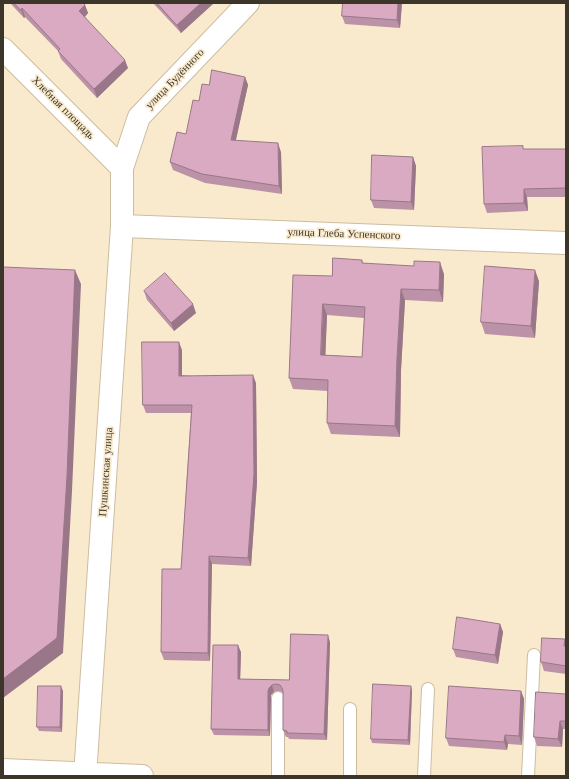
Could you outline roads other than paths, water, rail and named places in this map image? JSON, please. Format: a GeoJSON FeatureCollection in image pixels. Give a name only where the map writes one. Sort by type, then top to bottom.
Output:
{"type":"FeatureCollection","features":[{"type":"Feature","properties":{"kind":"street","name":"улица Будённого"},"geometry":{"type":"LineString","coordinates":[[122,168],[139,117],[248,3]]}},
{"type":"Feature","properties":{"kind":"street","name":"Хлебная площадь"},"geometry":{"type":"LineString","coordinates":[[3,49],[122,168]]}},
{"type":"Feature","properties":{"kind":"street","name":"Пушкинская улица"},"geometry":{"type":"LineString","coordinates":[[85,775],[122,226],[122,168]]}},
{"type":"Feature","properties":{"kind":"street","name":"улица Глеба Успенского"},"geometry":{"type":"LineString","coordinates":[[122,226],[566,243]]}},
{"type":"Feature","properties":{"kind":"street"},"geometry":{"type":"LineString","coordinates":[[3,770],[85,775],[142,776]]}},
{"type":"Feature","properties":{"kind":"lane"},"geometry":{"type":"LineString","coordinates":[[528,776],[534,655]]}},
{"type":"Feature","properties":{"kind":"lane"},"geometry":{"type":"LineString","coordinates":[[424,776],[428,688]]}},
{"type":"Feature","properties":{"kind":"lane"},"geometry":{"type":"LineString","coordinates":[[278,698],[278,776]]}},
{"type":"Feature","properties":{"kind":"lane"},"geometry":{"type":"LineString","coordinates":[[350,710],[350,776]]}}]}
